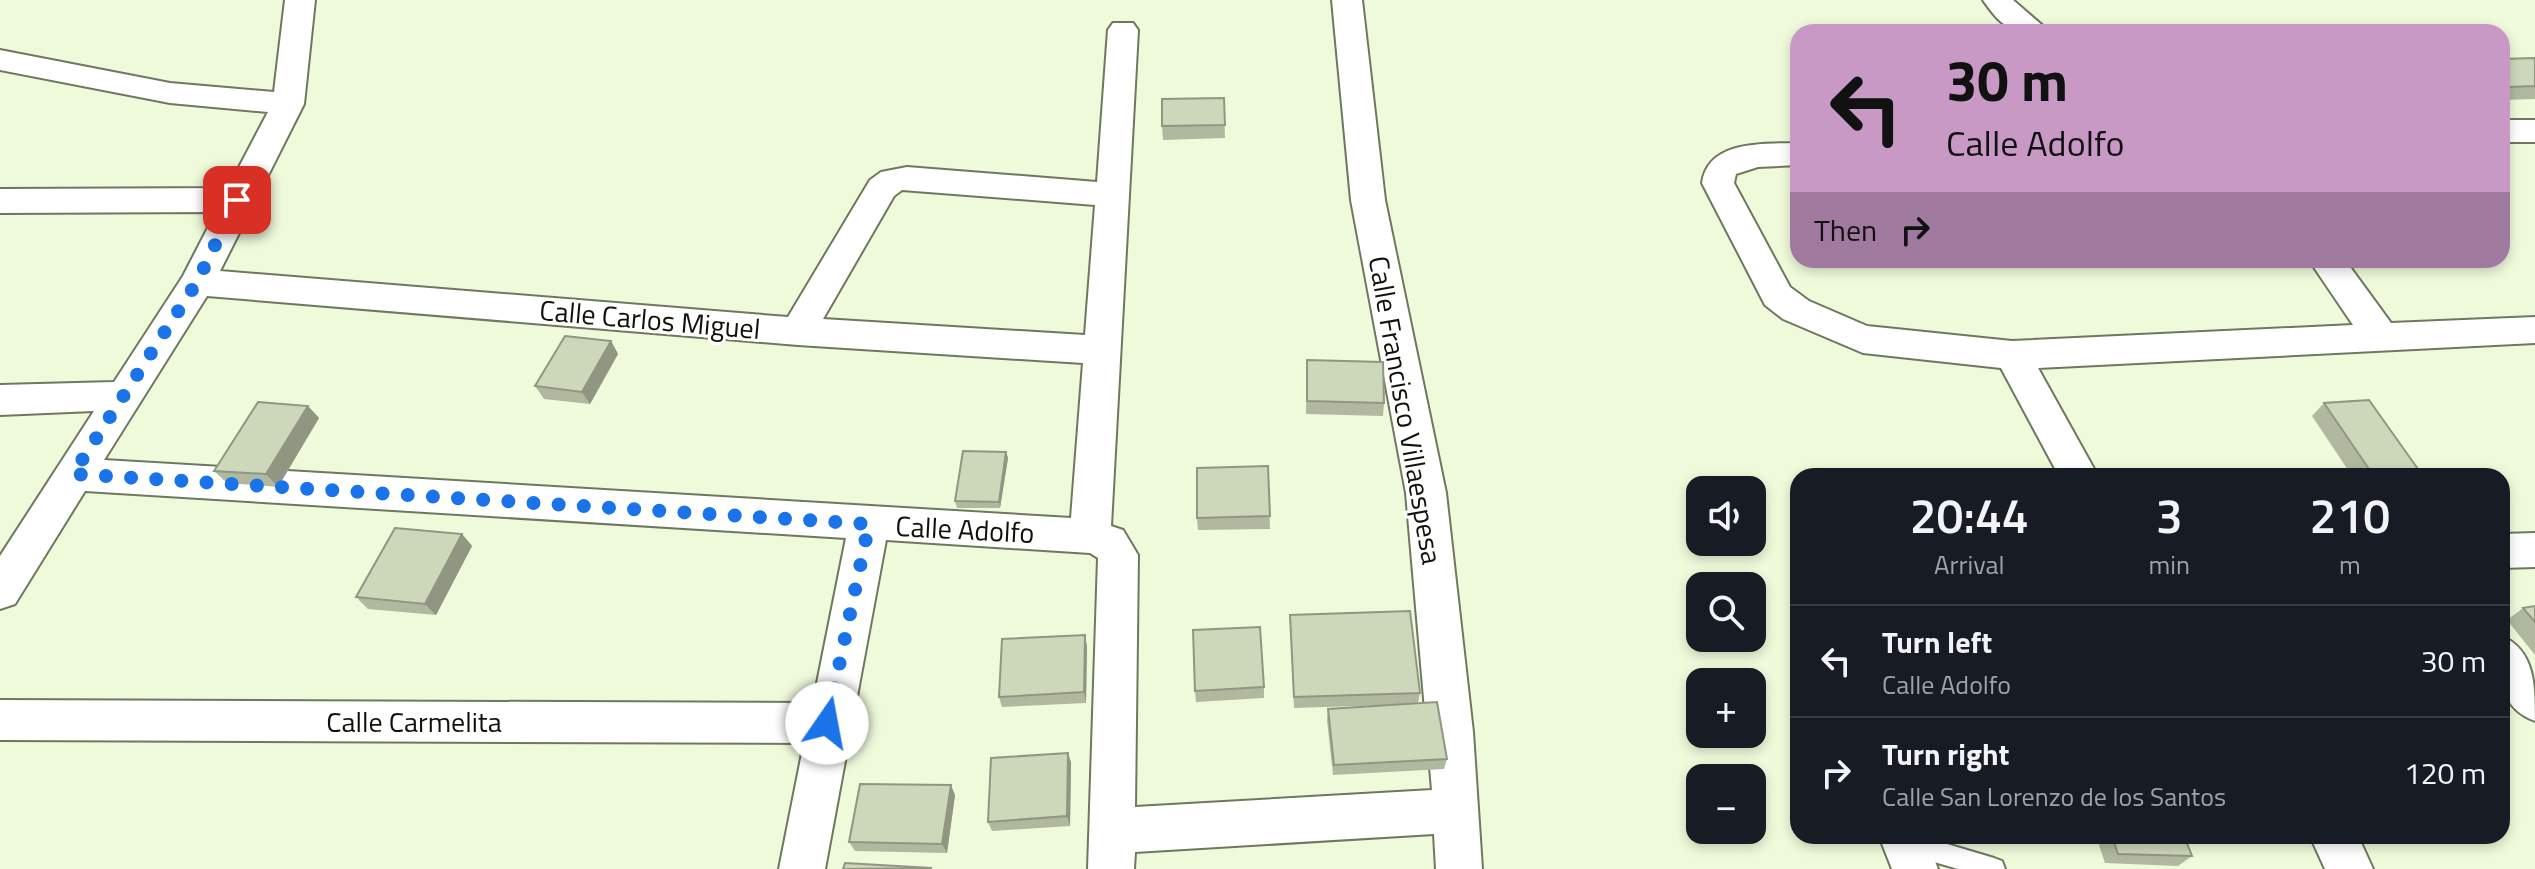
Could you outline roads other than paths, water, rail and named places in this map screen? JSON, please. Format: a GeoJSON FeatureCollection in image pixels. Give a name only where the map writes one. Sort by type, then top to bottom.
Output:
{"type":"FeatureCollection","features":[{"type":"Feature","properties":{"kind":"street"},"geometry":{"type":"LineString","coordinates":[[0,591],[121,396],[197,282],[291,89],[300,0]]}},
{"type":"Feature","properties":{"kind":"street","name":"Calle Francisco Villaespesa"},"geometry":{"type":"LineString","coordinates":[[1347,0],[1368,200],[1426,493],[1451,732],[1459,869]]}},
{"type":"Feature","properties":{"kind":"street"},"geometry":{"type":"LineString","coordinates":[[1998,0],[2009,15],[2023,24]]}},
{"type":"Feature","properties":{"kind":"street"},"geometry":{"type":"LineString","coordinates":[[1123,30],[1090,536],[1109,542],[1118,555],[1112,850],[1454,811]]}},
{"type":"Feature","properties":{"kind":"street"},"geometry":{"type":"LineString","coordinates":[[0,60],[170,93],[291,89]]}},
{"type":"Feature","properties":{"kind":"street"},"geometry":{"type":"LineString","coordinates":[[2510,131],[2535,131]]}},
{"type":"Feature","properties":{"kind":"street"},"geometry":{"type":"LineString","coordinates":[[1790,154],[1749,156],[1720,168],[1718,183],[1777,296],[1796,310],[1863,339],[2012,355],[2535,330]]}},
{"type":"Feature","properties":{"kind":"street"},"geometry":{"type":"LineString","coordinates":[[798,331],[882,188],[893,180],[907,178],[1110,195]]}},
{"type":"Feature","properties":{"kind":"street"},"geometry":{"type":"LineString","coordinates":[[0,201],[237,200]]}},
{"type":"Feature","properties":{"kind":"street"},"geometry":{"type":"LineString","coordinates":[[2332,268],[2381,337]]}},
{"type":"Feature","properties":{"kind":"street","name":"Calle Carlos Miguel"},"geometry":{"type":"LineString","coordinates":[[197,282],[798,331],[1102,350]]}},
{"type":"Feature","properties":{"kind":"street"},"geometry":{"type":"LineString","coordinates":[[2012,355],[2075,468]]}},
{"type":"Feature","properties":{"kind":"street"},"geometry":{"type":"LineString","coordinates":[[0,400],[121,396]]}},
{"type":"Feature","properties":{"kind":"street","name":"Calle Adolfo"},"geometry":{"type":"LineString","coordinates":[[73,474],[1090,536]]}},
{"type":"Feature","properties":{"kind":"street"},"geometry":{"type":"LineString","coordinates":[[802,869],[827,723],[869,524]]}},
{"type":"Feature","properties":{"kind":"street"},"geometry":{"type":"LineString","coordinates":[[2510,551],[2535,550]]}},
{"type":"Feature","properties":{"kind":"street"},"geometry":{"type":"LineString","coordinates":[[2510,666],[2535,701]]}},
{"type":"Feature","properties":{"kind":"street","name":"Calle Carmelita"},"geometry":{"type":"LineString","coordinates":[[0,720],[827,723]]}},
{"type":"Feature","properties":{"kind":"street"},"geometry":{"type":"LineString","coordinates":[[2337,844],[2350,869]]}},
{"type":"Feature","properties":{"kind":"lane"},"geometry":{"type":"LineString","coordinates":[[1907,849],[1994,869]]}}]}
